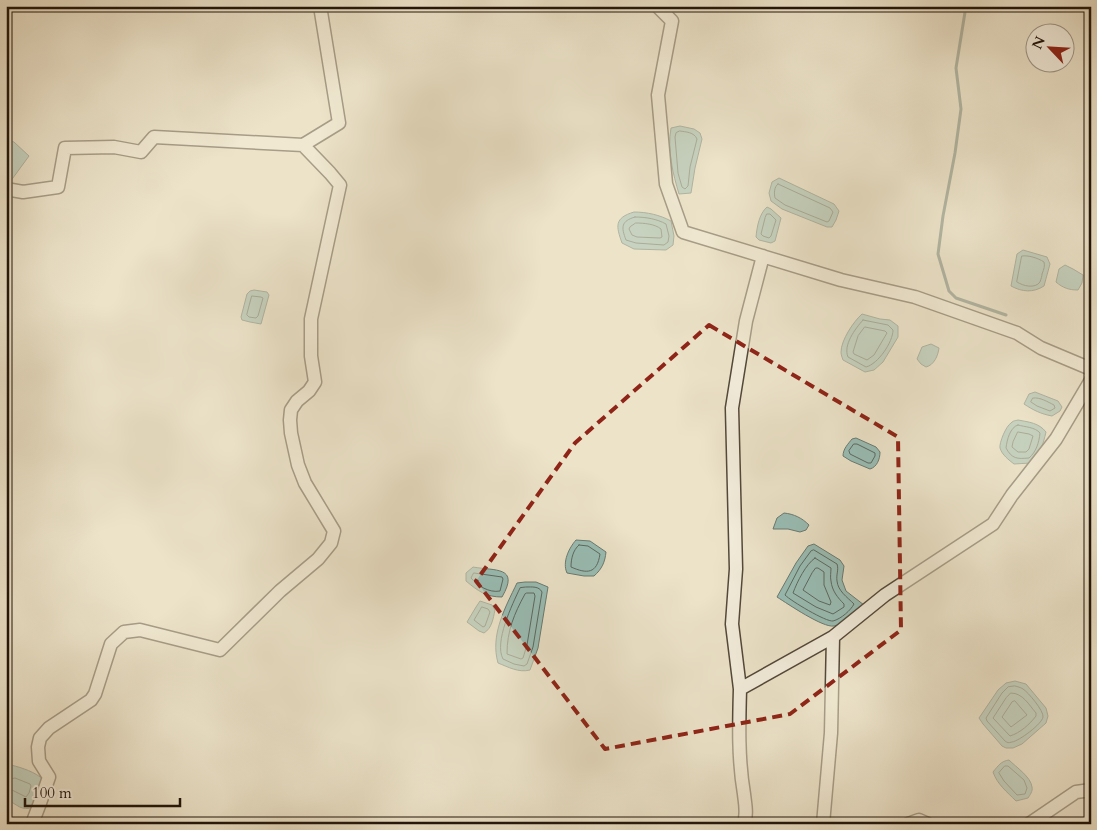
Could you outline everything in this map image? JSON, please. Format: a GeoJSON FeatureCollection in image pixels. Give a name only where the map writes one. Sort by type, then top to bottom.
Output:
{"type":"FeatureCollection","features":[{"type":"Feature","properties":{"kind":"street"},"geometry":{"type":"LineString","coordinates":[[6,189],[23,192],[58,187],[65,148],[114,147],[141,152],[154,137],[303,145],[339,123],[320,6]]}},
{"type":"Feature","properties":{"kind":"street"},"geometry":{"type":"LineString","coordinates":[[657,6],[672,21],[658,95],[666,184],[683,232],[841,280],[915,297],[1017,334],[1041,348],[1091,368]]}},
{"type":"Feature","properties":{"kind":"street"},"geometry":{"type":"LineString","coordinates":[[32,824],[49,777],[39,761],[38,747],[40,738],[49,728],[91,700],[95,694],[111,644],[124,632],[140,630],[220,650],[280,591],[318,559],[331,543],[334,532],[304,484],[293,448],[290,420],[291,410],[297,401],[316,382],[311,356],[311,319],[340,185],[303,145]]}},
{"type":"Feature","properties":{"kind":"street"},"geometry":{"type":"LineString","coordinates":[[743,824],[746,818],[738,730],[740,689],[732,624],[736,569],[732,408],[746,321],[763,256]]}},
{"type":"Feature","properties":{"kind":"street"},"geometry":{"type":"LineString","coordinates":[[740,689],[833,637],[885,595],[993,524],[1012,495],[1056,439],[1091,380]]}},
{"type":"Feature","properties":{"kind":"street"},"geometry":{"type":"LineString","coordinates":[[823,824],[832,733],[833,637]]}},
{"type":"Feature","properties":{"kind":"street"},"geometry":{"type":"LineString","coordinates":[[1029,824],[1076,792],[1091,790]]}},
{"type":"Feature","properties":{"kind":"street"},"geometry":{"type":"LineString","coordinates":[[908,824],[919,820],[928,824]]}},
{"type":"Feature","properties":{"kind":"highlighted area"},"geometry":{"type":"Polygon","coordinates":[[[709,325],[898,437],[901,630],[790,714],[605,749],[476,581],[575,443],[709,325]]]}},
{"type":"Feature","properties":{"kind":"water"},"geometry":{"type":"Polygon","coordinates":[[[680,126],[694,129],[700,133],[702,139],[691,193],[679,194],[670,153],[670,136],[671,128],[680,126]]]}},
{"type":"Feature","properties":{"kind":"water"},"geometry":{"type":"Polygon","coordinates":[[[6,140],[14,142],[29,156],[10,182],[6,180],[6,140]]]}},
{"type":"Feature","properties":{"kind":"water"},"geometry":{"type":"Polygon","coordinates":[[[779,178],[834,204],[839,211],[832,227],[827,227],[782,209],[771,201],[769,193],[772,182],[779,178]]]}},
{"type":"Feature","properties":{"kind":"water"},"geometry":{"type":"Polygon","coordinates":[[[767,207],[781,218],[775,241],[771,243],[759,240],[756,237],[760,217],[767,207]]]}},
{"type":"Feature","properties":{"kind":"water"},"geometry":{"type":"Polygon","coordinates":[[[634,212],[653,214],[671,221],[674,236],[673,245],[666,250],[634,249],[622,243],[618,223],[627,214],[634,212]]]}},
{"type":"Feature","properties":{"kind":"water"},"geometry":{"type":"Polygon","coordinates":[[[1023,250],[1047,257],[1050,264],[1044,286],[1036,290],[1019,290],[1011,286],[1017,254],[1023,250]]]}},
{"type":"Feature","properties":{"kind":"water"},"geometry":{"type":"Polygon","coordinates":[[[1065,265],[1083,275],[1082,283],[1078,290],[1066,288],[1056,282],[1059,269],[1065,265]]]}},
{"type":"Feature","properties":{"kind":"water"},"geometry":{"type":"Polygon","coordinates":[[[254,290],[267,292],[269,295],[261,324],[242,320],[241,317],[247,294],[254,290]]]}},
{"type":"Feature","properties":{"kind":"water"},"geometry":{"type":"Polygon","coordinates":[[[862,314],[890,320],[898,326],[898,337],[883,362],[874,370],[865,372],[843,360],[841,353],[846,337],[855,321],[862,314]]]}},
{"type":"Feature","properties":{"kind":"water"},"geometry":{"type":"Polygon","coordinates":[[[931,344],[939,348],[937,357],[926,367],[917,359],[922,347],[931,344]]]}},
{"type":"Feature","properties":{"kind":"water"},"geometry":{"type":"Polygon","coordinates":[[[1035,392],[1058,401],[1062,407],[1060,411],[1052,416],[1024,404],[1029,394],[1035,392]]]}},
{"type":"Feature","properties":{"kind":"water"},"geometry":{"type":"Polygon","coordinates":[[[1018,420],[1037,425],[1046,432],[1041,449],[1031,463],[1014,464],[1004,455],[1000,448],[1007,427],[1013,421],[1018,420]]]}},
{"type":"Feature","properties":{"kind":"water"},"geometry":{"type":"Polygon","coordinates":[[[856,438],[876,447],[880,452],[878,462],[870,469],[843,456],[847,445],[852,439],[856,438]]]}},
{"type":"Feature","properties":{"kind":"water"},"geometry":{"type":"Polygon","coordinates":[[[784,513],[804,520],[809,525],[806,530],[800,532],[788,529],[773,529],[777,518],[784,513]]]}},
{"type":"Feature","properties":{"kind":"water"},"geometry":{"type":"Polygon","coordinates":[[[576,540],[590,541],[606,552],[603,565],[594,576],[567,573],[565,564],[567,555],[576,540]]]}},
{"type":"Feature","properties":{"kind":"water"},"geometry":{"type":"Polygon","coordinates":[[[814,544],[840,560],[844,566],[842,580],[846,591],[864,605],[838,625],[829,626],[814,620],[777,597],[796,563],[808,546],[814,544]]]}},
{"type":"Feature","properties":{"kind":"water"},"geometry":{"type":"Polygon","coordinates":[[[473,567],[497,570],[507,575],[507,587],[502,597],[482,593],[466,581],[466,573],[473,567]]]}},
{"type":"Feature","properties":{"kind":"water"},"geometry":{"type":"Polygon","coordinates":[[[536,582],[548,587],[538,648],[530,670],[522,671],[498,663],[496,642],[500,622],[512,592],[517,583],[536,582]]]}},
{"type":"Feature","properties":{"kind":"water"},"geometry":{"type":"Polygon","coordinates":[[[480,601],[492,605],[495,610],[493,620],[484,633],[467,622],[480,601]]]}},
{"type":"Feature","properties":{"kind":"water"},"geometry":{"type":"Polygon","coordinates":[[[1015,681],[1026,684],[1046,708],[1048,716],[1046,723],[1022,744],[1013,748],[1006,748],[1002,746],[979,718],[998,690],[1006,683],[1015,681]]]}},
{"type":"Feature","properties":{"kind":"water"},"geometry":{"type":"Polygon","coordinates":[[[1009,760],[1031,783],[1032,790],[1028,798],[1016,801],[1003,788],[993,772],[1002,763],[1009,760]]]}},
{"type":"Feature","properties":{"kind":"water"},"geometry":{"type":"Polygon","coordinates":[[[11,765],[29,771],[44,780],[34,807],[22,808],[6,799],[6,771],[11,765]]]}},
{"type":"Feature","properties":{"kind":"waterway"},"geometry":{"type":"LineString","coordinates":[[966,6],[956,68],[961,109],[938,254],[949,291],[956,298],[1006,315]]}}]}
